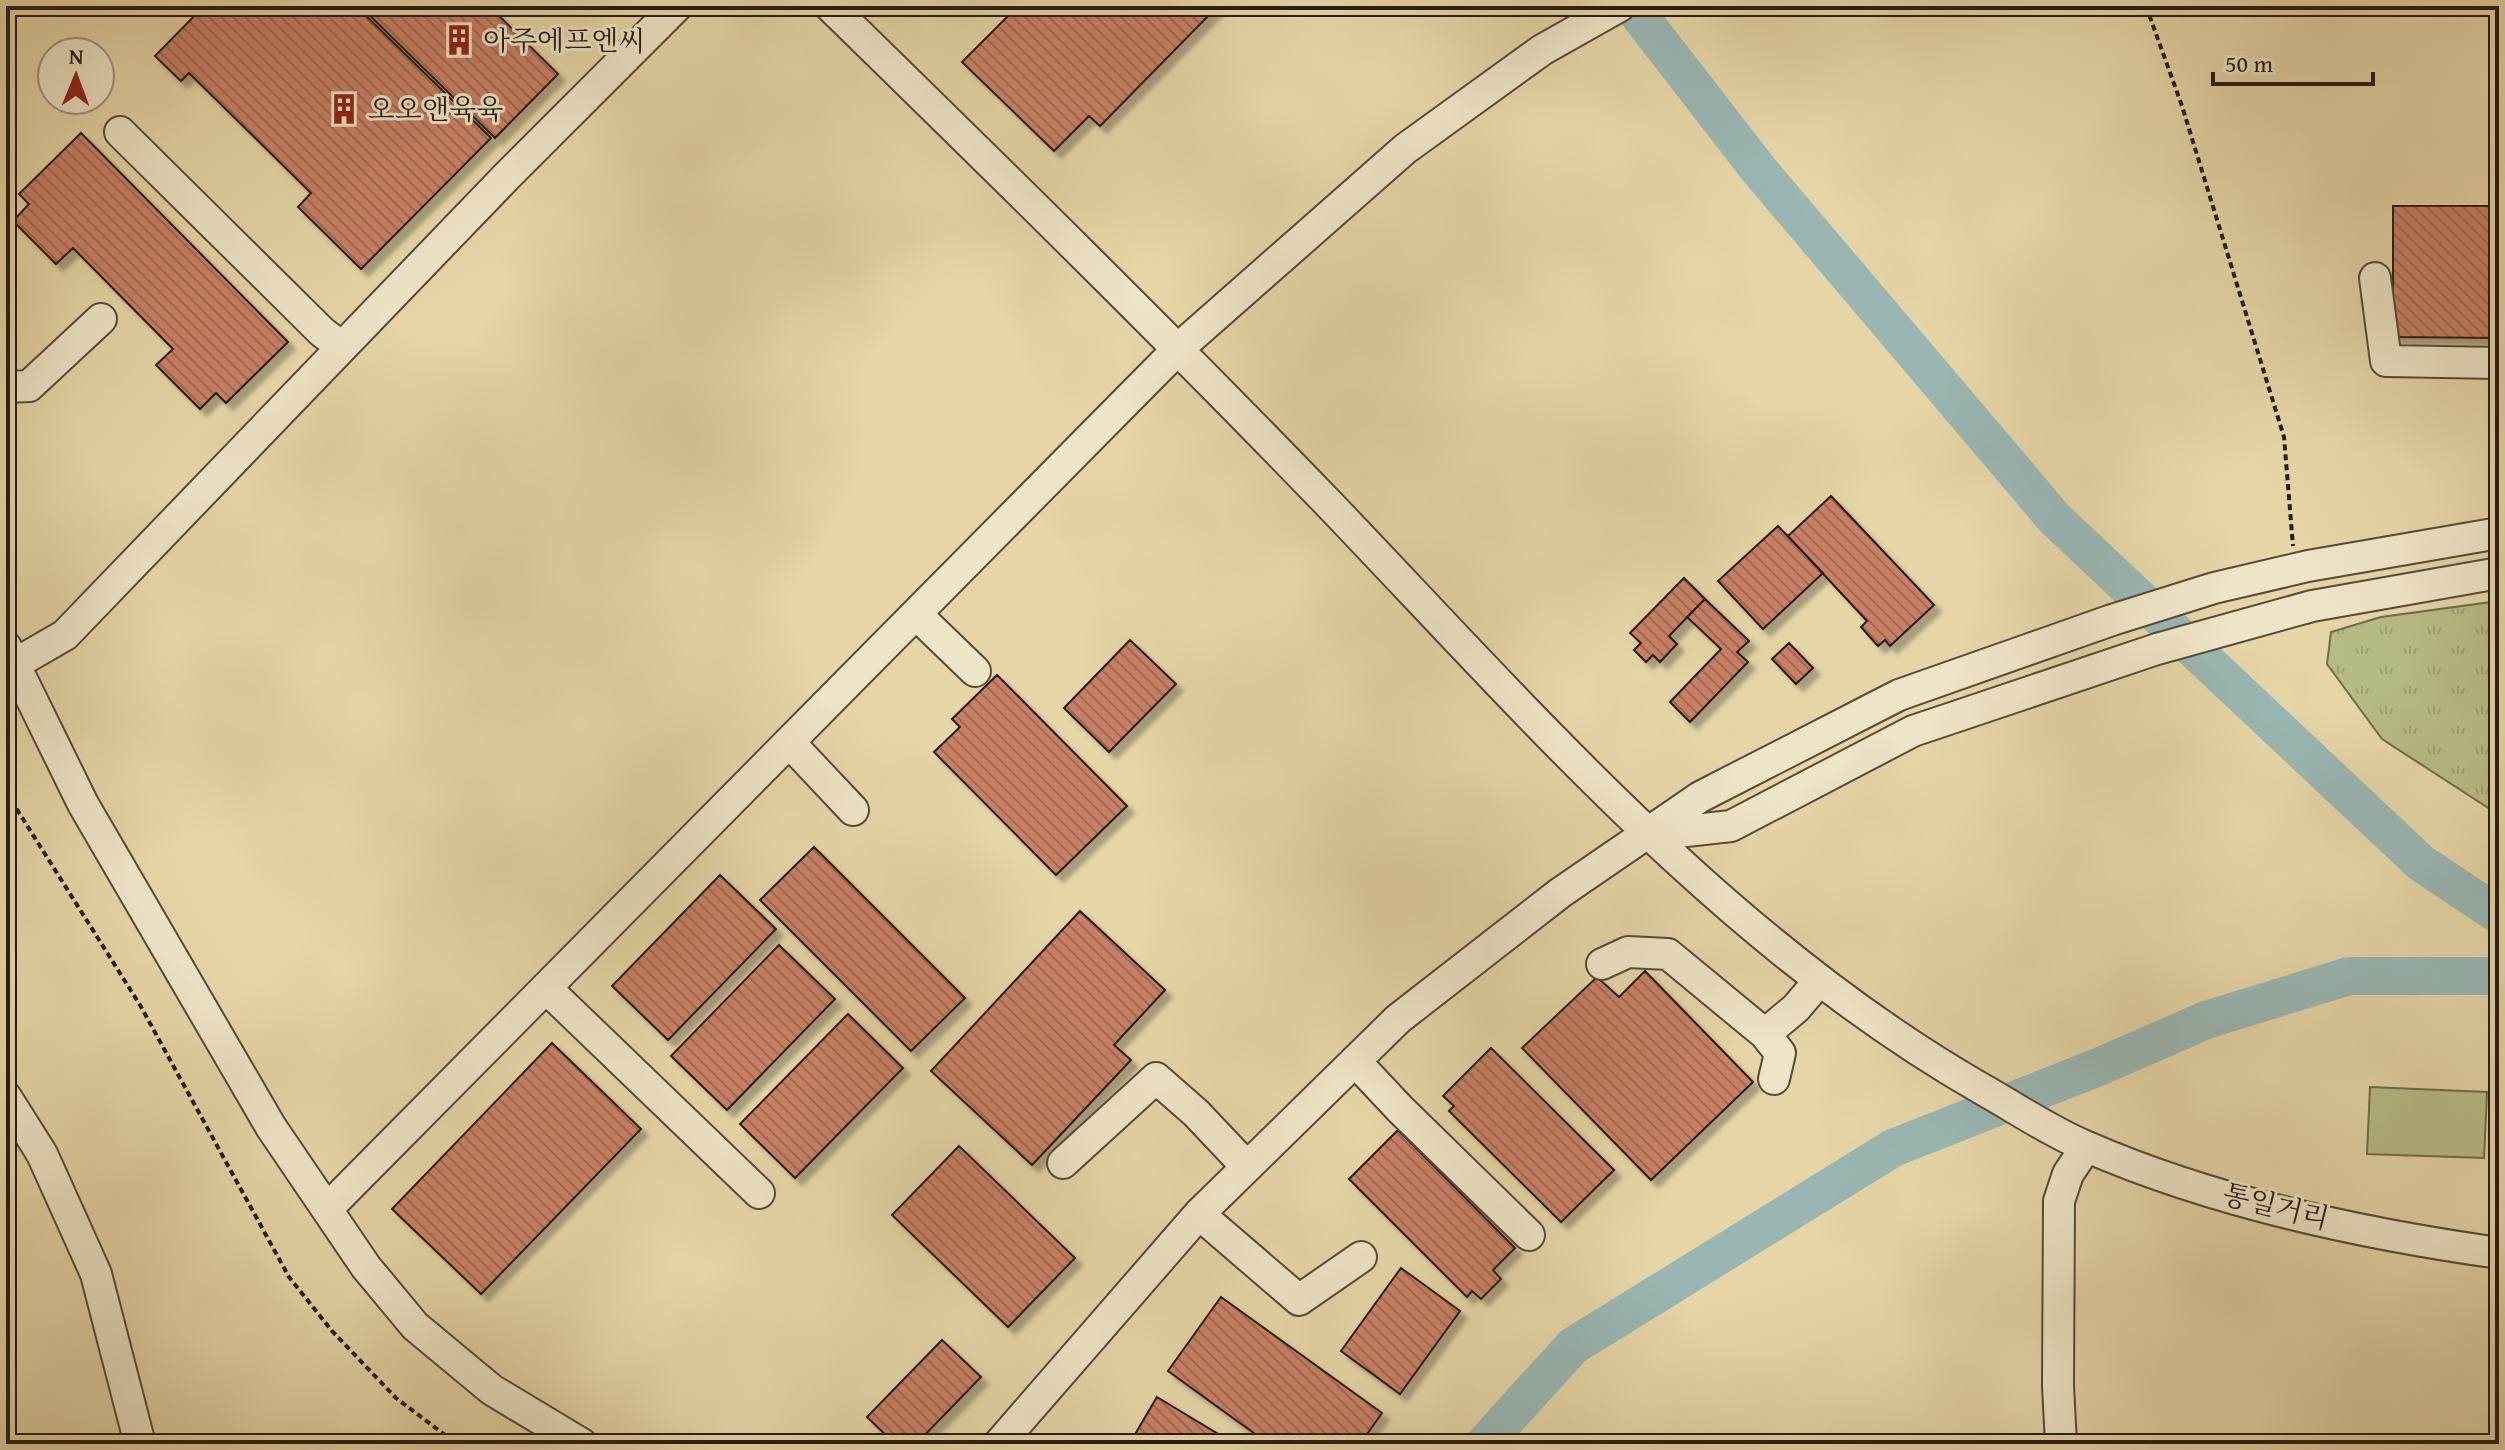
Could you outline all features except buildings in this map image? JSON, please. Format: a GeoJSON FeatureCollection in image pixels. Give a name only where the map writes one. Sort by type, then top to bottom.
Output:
{"type":"FeatureCollection","features":[{"type":"Feature","properties":{"kind":"street"},"geometry":{"type":"LineString","coordinates":[[582,1444],[492,1390],[415,1326],[366,1267],[271,1127],[90,817],[9,656],[65,635],[677,6]]}},
{"type":"Feature","properties":{"kind":"street","name":"통일거리"},"geometry":{"type":"LineString","coordinates":[[830,6],[1179,348],[1648,835],[1819,981],[1912,1049],[2073,1140],[2176,1179],[2282,1210],[2499,1253]]}},
{"type":"Feature","properties":{"kind":"street"},"geometry":{"type":"LineString","coordinates":[[327,1209],[1179,348],[1405,149],[1542,50],[1615,9]]}},
{"type":"Feature","properties":{"kind":"street"},"geometry":{"type":"LineString","coordinates":[[120,132],[322,332],[342,347]]}},
{"type":"Feature","properties":{"kind":"street"},"geometry":{"type":"LineString","coordinates":[[2375,278],[2386,361],[2499,363]]}},
{"type":"Feature","properties":{"kind":"street"},"geometry":{"type":"LineString","coordinates":[[6,387],[29,386],[101,319]]}},
{"type":"Feature","properties":{"kind":"street"},"geometry":{"type":"LineString","coordinates":[[999,1444],[1199,1214],[1398,1019],[1547,903],[1700,797],[1899,695],[2112,620],[2214,588],[2308,566],[2499,533]]}},
{"type":"Feature","properties":{"kind":"street"},"geometry":{"type":"LineString","coordinates":[[1648,835],[1731,826],[1913,731],[2157,649],[2312,606],[2499,573]]}},
{"type":"Feature","properties":{"kind":"street"},"geometry":{"type":"LineString","coordinates":[[916,614],[975,671]]}},
{"type":"Feature","properties":{"kind":"street"},"geometry":{"type":"LineString","coordinates":[[789,742],[853,810]]}},
{"type":"Feature","properties":{"kind":"street"},"geometry":{"type":"LineString","coordinates":[[1602,964],[1628,952],[1668,954],[1765,1034],[1780,1053],[1774,1079]]}},
{"type":"Feature","properties":{"kind":"street"},"geometry":{"type":"LineString","coordinates":[[1765,1034],[1796,1008],[1819,981]]}},
{"type":"Feature","properties":{"kind":"street"},"geometry":{"type":"LineString","coordinates":[[546,988],[759,1193]]}},
{"type":"Feature","properties":{"kind":"street"},"geometry":{"type":"LineString","coordinates":[[1355,1061],[1529,1235]]}},
{"type":"Feature","properties":{"kind":"street"},"geometry":{"type":"LineString","coordinates":[[1063,1163],[1156,1078],[1196,1113],[1247,1167]]}},
{"type":"Feature","properties":{"kind":"street"},"geometry":{"type":"LineString","coordinates":[[6,1097],[42,1154],[96,1274],[140,1444]]}},
{"type":"Feature","properties":{"kind":"street"},"geometry":{"type":"LineString","coordinates":[[2061,1444],[2058,1386],[2059,1201],[2068,1174],[2073,1140]]}},
{"type":"Feature","properties":{"kind":"street"},"geometry":{"type":"LineString","coordinates":[[1199,1214],[1299,1300],[1361,1257]]}},
{"type":"Feature","properties":{"kind":"path"},"geometry":{"type":"LineString","coordinates":[[2146,6],[2182,106],[2284,437],[2293,546]]}},
{"type":"Feature","properties":{"kind":"path"},"geometry":{"type":"LineString","coordinates":[[6,792],[140,1005],[289,1277],[332,1331],[396,1398],[457,1444]]}},
{"type":"Feature","properties":{"kind":"green space"},"geometry":{"type":"Polygon","coordinates":[[[2499,601],[2499,815],[2382,739],[2327,664],[2331,632],[2381,617],[2499,601]]]}},
{"type":"Feature","properties":{"kind":"green space"},"geometry":{"type":"Polygon","coordinates":[[[2370,1087],[2487,1092],[2484,1158],[2367,1154],[2370,1087]]]}},
{"type":"Feature","properties":{"kind":"waterway"},"geometry":{"type":"LineString","coordinates":[[1632,6],[1759,170],[2055,519],[2421,863],[2499,915]]}},
{"type":"Feature","properties":{"kind":"waterway"},"geometry":{"type":"LineString","coordinates":[[1484,1444],[1573,1346],[1893,1148],[2101,1066],[2206,1020],[2349,976],[2499,976]]}},
{"type":"Feature","properties":{"kind":"place","name":"아주에프엔씨"},"geometry":{"type":"Point","coordinates":[459,40]}},
{"type":"Feature","properties":{"kind":"place","name":"오오앤육육"},"geometry":{"type":"Point","coordinates":[344,109]}}]}
